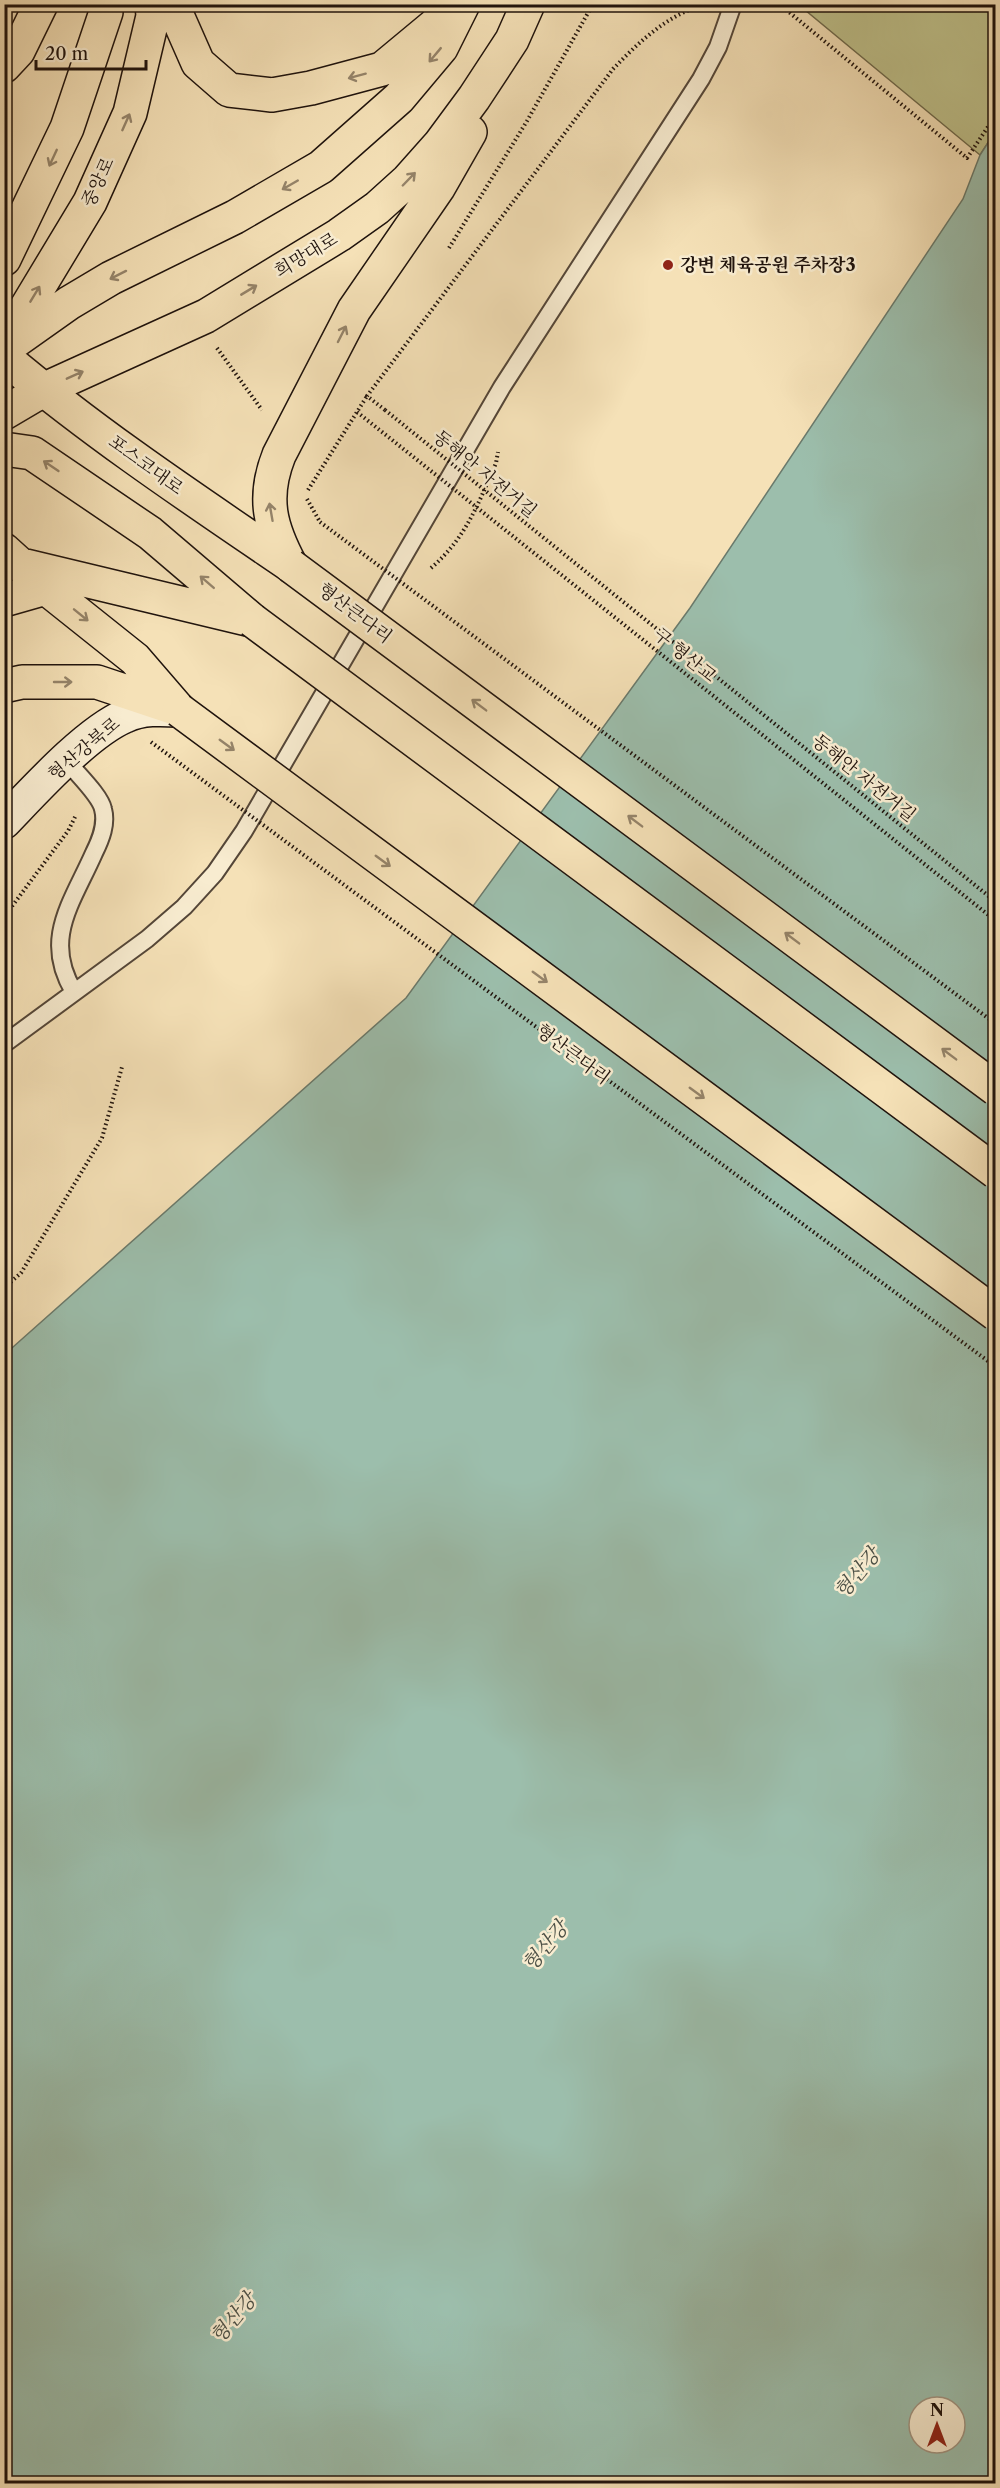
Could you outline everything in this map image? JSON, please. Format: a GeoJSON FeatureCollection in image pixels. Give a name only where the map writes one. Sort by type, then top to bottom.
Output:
{"type":"FeatureCollection","features":[{"type":"Feature","properties":{"kind":"main road"},"geometry":{"type":"LineString","coordinates":[[4,66],[18,51],[41,4]]}},
{"type":"Feature","properties":{"kind":"main road"},"geometry":{"type":"LineString","coordinates":[[4,258],[67,128],[106,12],[106,4]]}},
{"type":"Feature","properties":{"kind":"main road","name":"중앙로"},"geometry":{"type":"LineString","coordinates":[[4,344],[90,202],[130,113],[153,16],[152,4]]}},
{"type":"Feature","properties":{"kind":"main road"},"geometry":{"type":"LineString","coordinates":[[172,4],[198,63],[229,90],[272,95],[311,88],[382,69],[435,26],[453,4]]}},
{"type":"Feature","properties":{"kind":"main road"},"geometry":{"type":"LineString","coordinates":[[4,349],[69,303],[111,278],[235,217],[321,167],[399,98],[441,48],[463,4]]}},
{"type":"Feature","properties":{"kind":"main road","name":"희망대로"},"geometry":{"type":"LineString","coordinates":[[4,413],[43,390],[206,316],[339,235],[377,208],[408,180],[440,144],[512,40],[528,4]]}},
{"type":"Feature","properties":{"kind":"main road"},"geometry":{"type":"LineString","coordinates":[[291,566],[276,538],[269,497],[271,475],[279,455],[354,310],[438,188],[475,123],[512,40]]}},
{"type":"Feature","properties":{"kind":"main road","name":"포스코대로"},"geometry":{"type":"LineString","coordinates":[[4,357],[43,390],[206,508],[291,566]]}},
{"type":"Feature","properties":{"kind":"main road"},"geometry":{"type":"LineString","coordinates":[[4,449],[32,453],[140,526],[252,620],[996,1172]]}},
{"type":"Feature","properties":{"kind":"main road"},"geometry":{"type":"LineString","coordinates":[[13,557],[252,620]]}},
{"type":"Feature","properties":{"kind":"main road"},"geometry":{"type":"LineString","coordinates":[[13,557],[46,588],[135,659],[180,710],[996,1314]]}},
{"type":"Feature","properties":{"kind":"main road","name":"형산큰다리"},"geometry":{"type":"LineString","coordinates":[[291,566],[996,1089]]}},
{"type":"Feature","properties":{"kind":"main road"},"geometry":{"type":"LineString","coordinates":[[4,600],[46,588]]}},
{"type":"Feature","properties":{"kind":"main road"},"geometry":{"type":"LineString","coordinates":[[4,686],[22,682],[97,682],[180,710]]}},
{"type":"Feature","properties":{"kind":"main road","name":"형산강북로"},"geometry":{"type":"LineString","coordinates":[[4,822],[108,724],[127,715],[159,709],[180,710]]}},
{"type":"Feature","properties":{"kind":"lane"},"geometry":{"type":"LineString","coordinates":[[4,1044],[147,939],[184,907],[215,873],[244,831],[502,387],[701,79],[718,47],[733,4]]}},
{"type":"Feature","properties":{"kind":"lane"},"geometry":{"type":"LineString","coordinates":[[67,761],[103,806],[105,821],[102,837],[63,924],[60,958],[64,976],[74,992]]}},
{"type":"Feature","properties":{"kind":"path"},"geometry":{"type":"LineString","coordinates":[[449,248],[527,121],[593,4]]}},
{"type":"Feature","properties":{"kind":"path"},"geometry":{"type":"LineString","coordinates":[[707,4],[666,22],[637,44],[613,69],[367,396],[305,495],[320,522],[996,1024]]}},
{"type":"Feature","properties":{"kind":"path"},"geometry":{"type":"LineString","coordinates":[[779,4],[967,158],[996,115]]}},
{"type":"Feature","properties":{"kind":"path"},"geometry":{"type":"LineString","coordinates":[[217,347],[265,416]]}},
{"type":"Feature","properties":{"kind":"path","name":"동해안 자전거길"},"geometry":{"type":"LineString","coordinates":[[367,396],[996,902]]}},
{"type":"Feature","properties":{"kind":"path","name":"구 형산교"},"geometry":{"type":"LineString","coordinates":[[357,412],[996,921]]}},
{"type":"Feature","properties":{"kind":"path","name":"형산큰다리"},"geometry":{"type":"LineString","coordinates":[[144,740],[151,742],[996,1367]]}},
{"type":"Feature","properties":{"kind":"path"},"geometry":{"type":"LineString","coordinates":[[4,918],[68,831],[89,789]]}},
{"type":"Feature","properties":{"kind":"path"},"geometry":{"type":"LineString","coordinates":[[4,1288],[21,1273],[102,1138],[122,1067]]}},
{"type":"Feature","properties":{"kind":"green space"},"geometry":{"type":"Polygon","coordinates":[[[799,5],[995,5],[995,132],[980,155],[799,5]]]}},
{"type":"Feature","properties":{"kind":"water","name":"형산강"},"geometry":{"type":"Polygon","coordinates":[[[995,132],[995,2483],[5,2483],[4,1355],[406,998],[690,608],[963,199],[980,155],[995,132]]]}},
{"type":"Feature","properties":{"kind":"place","name":"강변 체육공원 주차장3"},"geometry":{"type":"Point","coordinates":[668,265]}}]}
